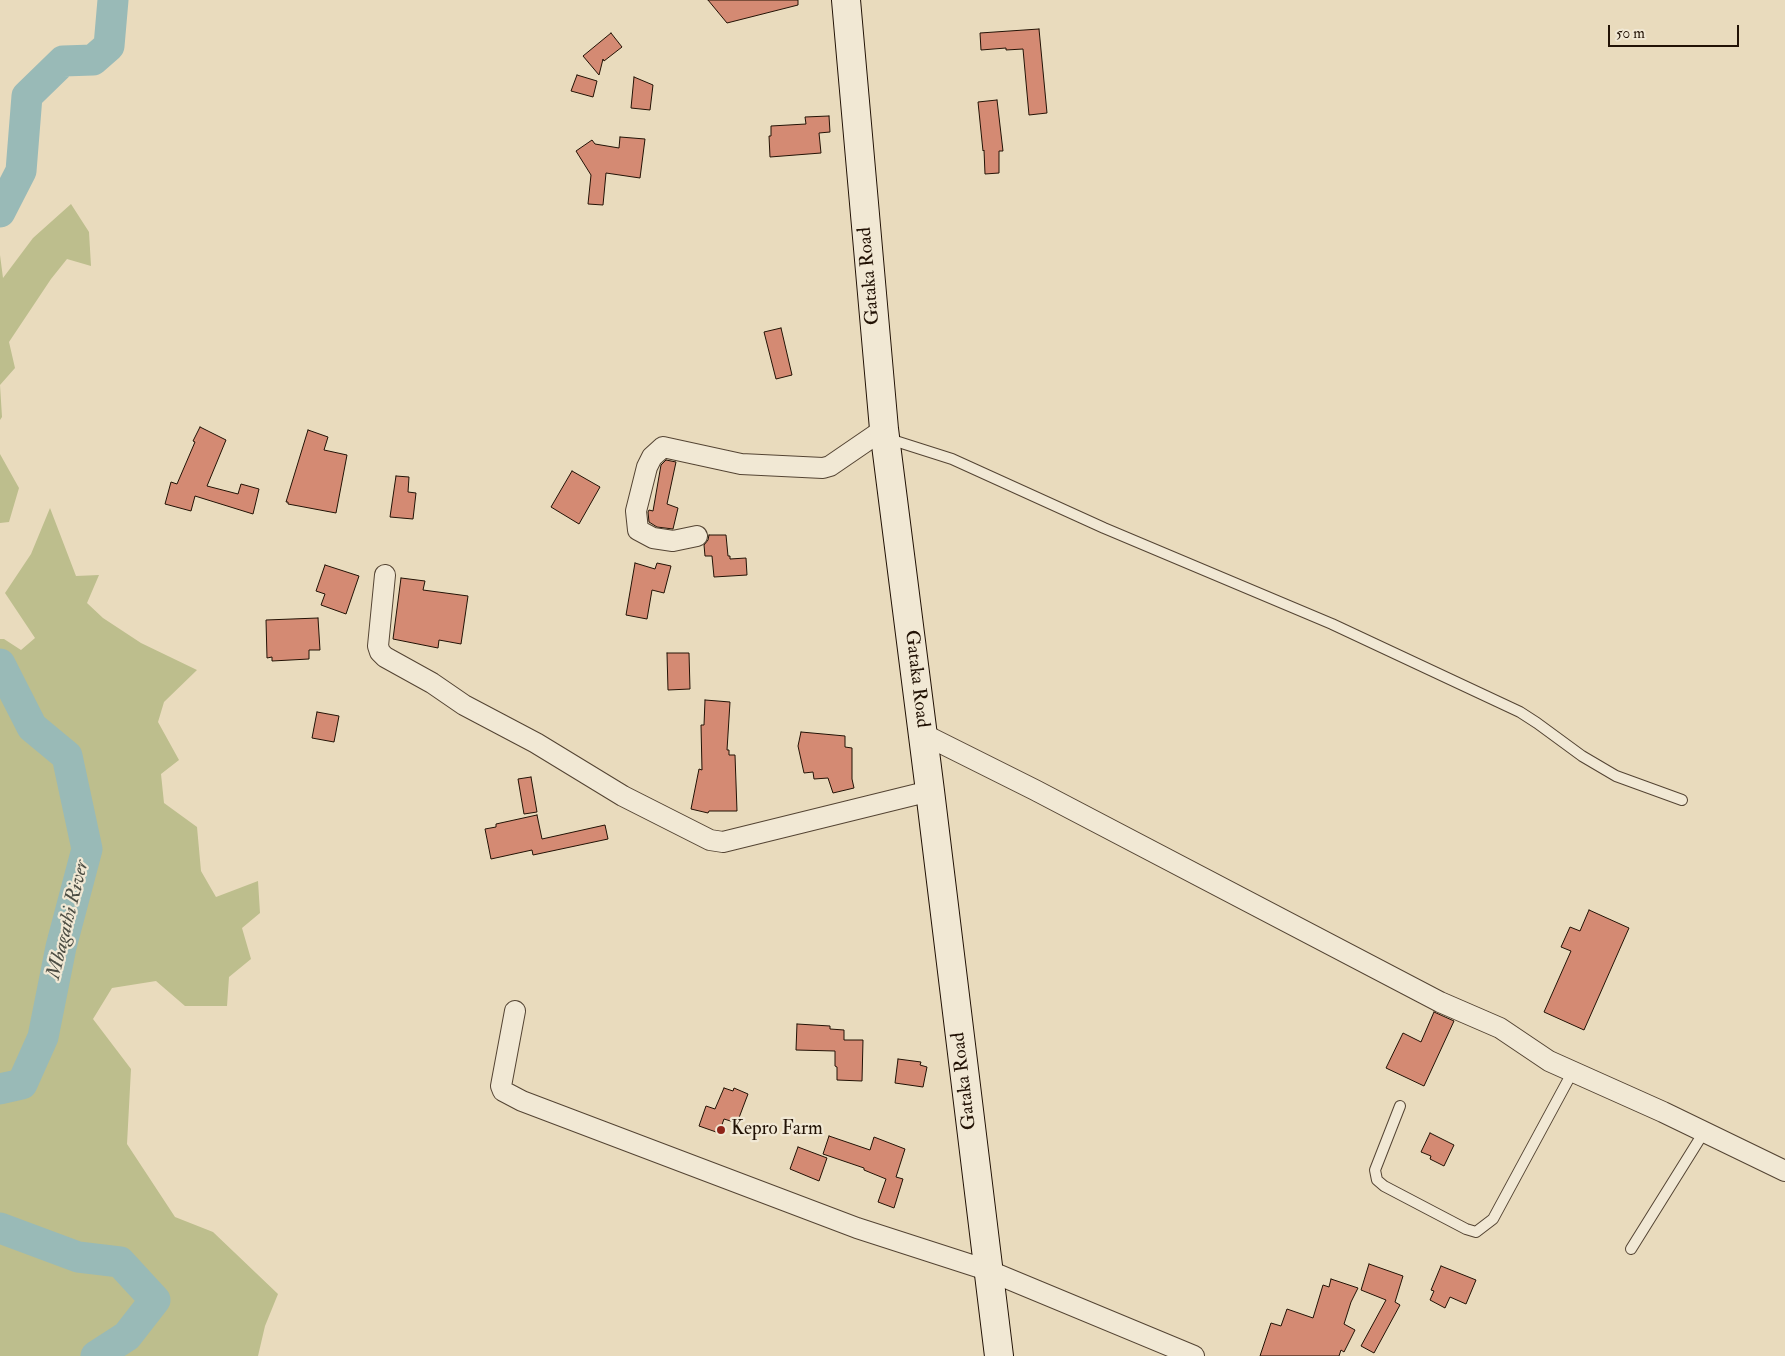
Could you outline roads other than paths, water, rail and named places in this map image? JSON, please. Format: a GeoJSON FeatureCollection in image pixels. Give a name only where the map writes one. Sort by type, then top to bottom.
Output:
{"type":"FeatureCollection","features":[{"type":"Feature","properties":{"kind":"street","name":"Gataka Road"},"geometry":{"type":"LineString","coordinates":[[846,0],[885,433],[998,1356]]}},
{"type":"Feature","properties":{"kind":"street"},"geometry":{"type":"LineString","coordinates":[[697,536],[673,541],[653,538],[638,530],[636,511],[647,467],[652,458],[663,447],[741,464],[823,468],[830,466],[885,433]]}},
{"type":"Feature","properties":{"kind":"street"},"geometry":{"type":"LineString","coordinates":[[385,575],[378,646],[380,652],[385,657],[432,682],[464,705],[536,743],[623,796],[710,840],[723,842],[930,791]]}},
{"type":"Feature","properties":{"kind":"street"},"geometry":{"type":"LineString","coordinates":[[923,734],[1035,790],[1431,997],[1500,1028],[1549,1060],[1785,1171]]}},
{"type":"Feature","properties":{"kind":"street"},"geometry":{"type":"LineString","coordinates":[[515,1011],[501,1086],[503,1091],[508,1094],[522,1101],[857,1228],[987,1270],[1194,1356]]}},
{"type":"Feature","properties":{"kind":"lane"},"geometry":{"type":"LineString","coordinates":[[885,433],[952,459],[1104,528],[1332,624],[1520,712],[1582,756],[1616,776],[1682,800]]}},
{"type":"Feature","properties":{"kind":"lane"},"geometry":{"type":"LineString","coordinates":[[1400,1106],[1375,1170],[1377,1180],[1384,1186],[1466,1229],[1476,1232],[1493,1219],[1573,1071]]}},
{"type":"Feature","properties":{"kind":"lane"},"geometry":{"type":"LineString","coordinates":[[1631,1249],[1704,1132]]}},
{"type":"Feature","properties":{"kind":"waterway","name":"Mbagathi River"},"geometry":{"type":"LineString","coordinates":[[0,212],[21,171],[27,96],[63,61],[93,60],[109,46],[113,0]]}},
{"type":"Feature","properties":{"kind":"waterway","name":"Mbagathi River"},"geometry":{"type":"LineString","coordinates":[[0,664],[32,727],[67,756],[87,849],[61,947],[43,1037],[22,1084],[0,1089]]}},
{"type":"Feature","properties":{"kind":"waterway","name":"Mbagathi River"},"geometry":{"type":"LineString","coordinates":[[0,1228],[78,1257],[120,1262],[155,1300],[127,1336],[96,1356]]}},
{"type":"Feature","properties":{"kind":"place","name":"Kepro Farm"},"geometry":{"type":"Point","coordinates":[721,1130]}}]}
